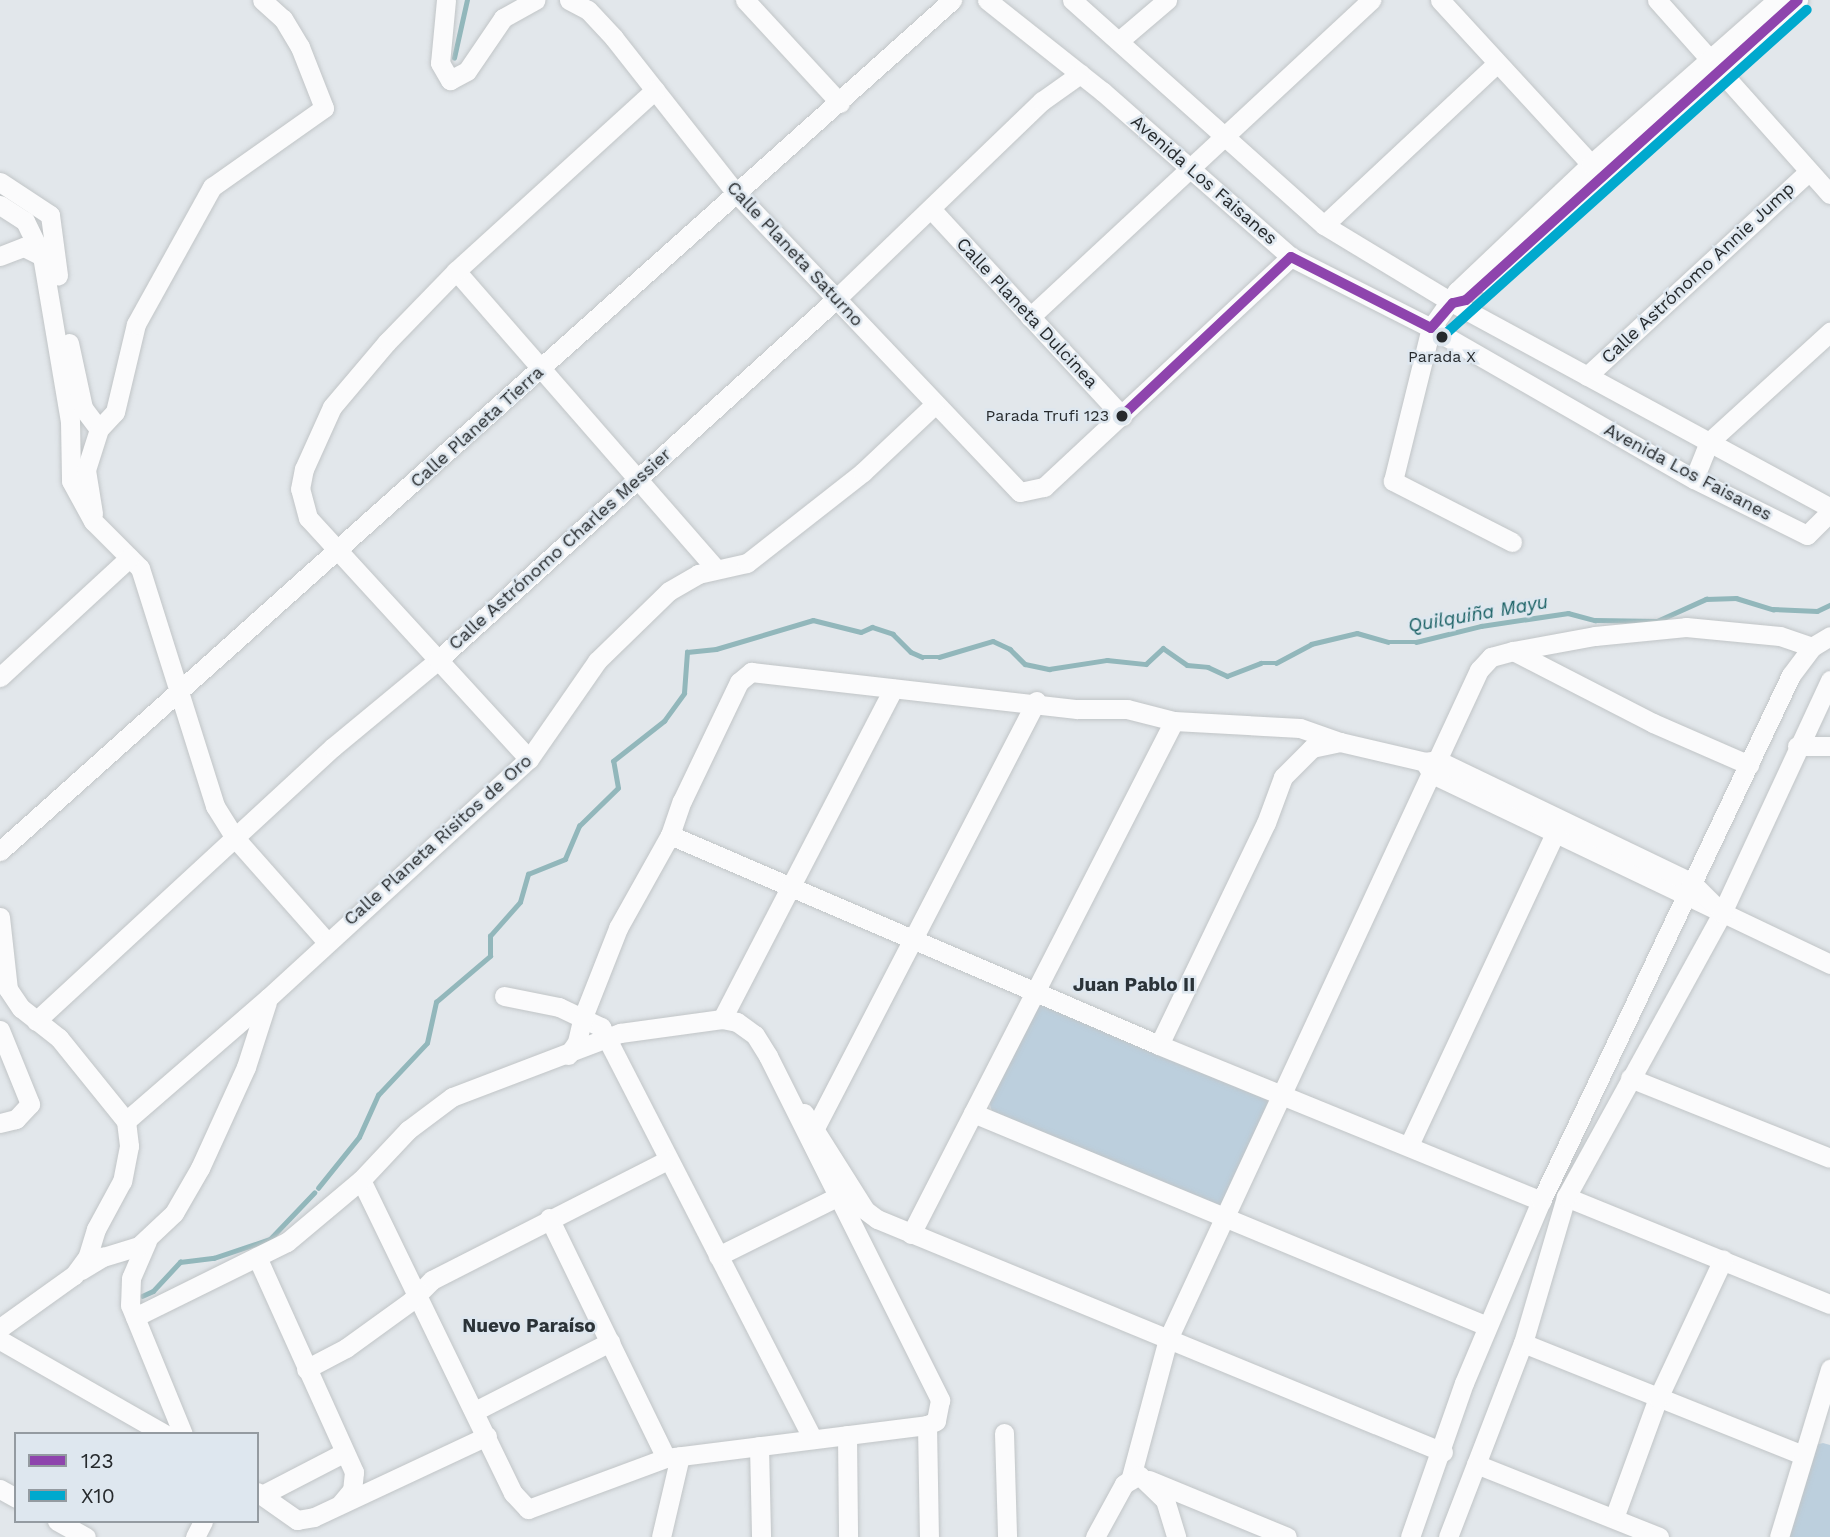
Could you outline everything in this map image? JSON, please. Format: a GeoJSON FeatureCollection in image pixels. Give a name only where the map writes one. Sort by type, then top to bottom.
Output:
{"type":"FeatureCollection","features":[{"type":"Feature","properties":{"kind":"street"},"geometry":{"type":"LineString","coordinates":[[93,521],[86,470],[99,429],[115,412],[136,324],[212,187],[324,108],[300,47],[284,19],[263,0]]}},
{"type":"Feature","properties":{"kind":"street"},"geometry":{"type":"LineString","coordinates":[[446,0],[440,64],[450,80],[467,71],[503,18],[535,0]]}},
{"type":"Feature","properties":{"kind":"street","name":"Calle Planeta Saturno"},"geometry":{"type":"LineString","coordinates":[[569,0],[588,10],[736,193],[1010,487],[1033,493],[1122,416]]}},
{"type":"Feature","properties":{"kind":"street"},"geometry":{"type":"LineString","coordinates":[[745,0],[840,103]]}},
{"type":"Feature","properties":{"kind":"street","name":"Calle Planeta Tierra"},"geometry":{"type":"LineString","coordinates":[[0,851],[542,370],[952,0]]}},
{"type":"Feature","properties":{"kind":"street","name":"Avenida Los Faisanes"},"geometry":{"type":"LineString","coordinates":[[987,0],[1189,165],[1291,257],[1431,328],[1694,479],[1807,535],[1830,510],[1452,303],[1324,225],[1221,137],[1120,40],[1072,0]]}},
{"type":"Feature","properties":{"kind":"street"},"geometry":{"type":"LineString","coordinates":[[1120,40],[1167,0]]}},
{"type":"Feature","properties":{"kind":"street"},"geometry":{"type":"LineString","coordinates":[[1030,317],[1189,165],[1371,0]]}},
{"type":"Feature","properties":{"kind":"street"},"geometry":{"type":"LineString","coordinates":[[1440,0],[1596,170]]}},
{"type":"Feature","properties":{"kind":"street"},"geometry":{"type":"LineString","coordinates":[[1657,0],[1830,194]]}},
{"type":"Feature","properties":{"kind":"street"},"geometry":{"type":"LineString","coordinates":[[1715,64],[1777,0]]}},
{"type":"Feature","properties":{"kind":"street"},"geometry":{"type":"LineString","coordinates":[[1511,542],[1393,481],[1431,328],[1452,303],[1466,300],[1596,170],[1715,64],[1798,0]]}},
{"type":"Feature","properties":{"kind":"street"},"geometry":{"type":"LineString","coordinates":[[1324,225],[1497,63]]}},
{"type":"Feature","properties":{"kind":"street","name":"Calle Astrónomo Charles Messier"},"geometry":{"type":"LineString","coordinates":[[36,1021],[333,747],[439,660],[836,299],[1042,101],[1080,74]]}},
{"type":"Feature","properties":{"kind":"street"},"geometry":{"type":"LineString","coordinates":[[529,759],[308,518],[300,489],[304,469],[332,407],[456,271],[655,90]]}},
{"type":"Feature","properties":{"kind":"street","name":"Calle Astrónomo Annie Jump"},"geometry":{"type":"LineString","coordinates":[[1587,376],[1809,171]]}},
{"type":"Feature","properties":{"kind":"street"},"geometry":{"type":"LineString","coordinates":[[8,187],[50,215],[79,394],[89,419],[99,429]]}},
{"type":"Feature","properties":{"kind":"street"},"geometry":{"type":"LineString","coordinates":[[8,187],[42,256],[70,421],[71,481],[93,521],[129,558],[146,583],[176,693],[215,806],[235,838],[327,942]]}},
{"type":"Feature","properties":{"kind":"street"},"geometry":{"type":"LineString","coordinates":[[0,205],[25,222]]}},
{"type":"Feature","properties":{"kind":"street","name":"Calle Planeta Dulcinea"},"geometry":{"type":"LineString","coordinates":[[931,209],[1122,416]]}},
{"type":"Feature","properties":{"kind":"street"},"geometry":{"type":"LineString","coordinates":[[0,256],[24,247],[42,256]]}},
{"type":"Feature","properties":{"kind":"street"},"geometry":{"type":"LineString","coordinates":[[1122,416],[1291,257]]}},
{"type":"Feature","properties":{"kind":"street"},"geometry":{"type":"LineString","coordinates":[[456,271],[716,569]]}},
{"type":"Feature","properties":{"kind":"street"},"geometry":{"type":"LineString","coordinates":[[1694,479],[1709,442],[1830,332]]}},
{"type":"Feature","properties":{"kind":"street","name":"Calle Planeta Risitos de Oro"},"geometry":{"type":"LineString","coordinates":[[126,1121],[269,997],[529,759],[597,661],[668,591],[716,569],[747,563],[863,471],[934,405]]}},
{"type":"Feature","properties":{"kind":"street"},"geometry":{"type":"LineString","coordinates":[[0,677],[129,558]]}},
{"type":"Feature","properties":{"kind":"street"},"geometry":{"type":"LineString","coordinates":[[1095,1537],[1140,1478],[1168,1339],[1282,1096],[1431,766],[1479,670],[1490,657],[1513,651],[1686,627],[1780,636],[1812,647]]}},
{"type":"Feature","properties":{"kind":"street"},"geometry":{"type":"LineString","coordinates":[[1410,1537],[1487,1326],[1541,1201],[1791,675],[1812,647],[1830,636]]}},
{"type":"Feature","properties":{"kind":"street"},"geometry":{"type":"LineString","coordinates":[[1513,651],[1653,723],[1749,765]]}},
{"type":"Feature","properties":{"kind":"street"},"geometry":{"type":"LineString","coordinates":[[568,1055],[578,1042],[583,1017],[618,928],[670,835],[682,801],[739,682],[751,672],[893,689],[1037,701],[1077,709],[1127,709],[1174,721],[1278,725],[1431,766],[1687,889],[1722,913],[1830,964]]}},
{"type":"Feature","properties":{"kind":"street"},"geometry":{"type":"LineString","coordinates":[[1448,1537],[1523,1343],[1566,1197],[1722,913],[1797,746],[1830,680]]}},
{"type":"Feature","properties":{"kind":"street"},"geometry":{"type":"LineString","coordinates":[[722,1019],[787,887],[893,689]]}},
{"type":"Feature","properties":{"kind":"street"},"geometry":{"type":"LineString","coordinates":[[815,1128],[1037,701]]}},
{"type":"Feature","properties":{"kind":"street"},"geometry":{"type":"LineString","coordinates":[[911,1234],[1174,721]]}},
{"type":"Feature","properties":{"kind":"street"},"geometry":{"type":"LineString","coordinates":[[1159,1045],[1266,823],[1283,777],[1312,748],[1340,742]]}},
{"type":"Feature","properties":{"kind":"street"},"geometry":{"type":"LineString","coordinates":[[1797,746],[1830,746]]}},
{"type":"Feature","properties":{"kind":"street"},"geometry":{"type":"LineString","coordinates":[[1431,766],[1555,834],[1687,889]]}},
{"type":"Feature","properties":{"kind":"street"},"geometry":{"type":"LineString","coordinates":[[1409,1145],[1555,834]]}},
{"type":"Feature","properties":{"kind":"street"},"geometry":{"type":"LineString","coordinates":[[670,835],[1159,1045],[1541,1201]]}},
{"type":"Feature","properties":{"kind":"street"},"geometry":{"type":"LineString","coordinates":[[0,917],[7,953],[3,974],[20,1008],[59,1038],[126,1121],[129,1146],[122,1181],[96,1229],[89,1256],[74,1275]]}},
{"type":"Feature","properties":{"kind":"street"},"geometry":{"type":"LineString","coordinates":[[504,996],[559,1007],[601,1027],[813,1439]]}},
{"type":"Feature","properties":{"kind":"street"},"geometry":{"type":"LineString","coordinates":[[0,1328],[103,1257],[128,1252],[152,1235],[174,1213],[201,1168],[246,1067],[269,997]]}},
{"type":"Feature","properties":{"kind":"street"},"geometry":{"type":"LineString","coordinates":[[135,1317],[287,1242],[361,1180],[408,1130],[452,1097],[568,1055],[605,1038],[637,1029],[722,1019],[737,1022],[755,1035],[784,1087],[835,1198],[940,1400],[936,1421],[927,1425],[673,1457],[528,1508],[513,1493],[418,1292],[361,1180]]}},
{"type":"Feature","properties":{"kind":"street"},"geometry":{"type":"LineString","coordinates":[[0,1030],[30,1104],[16,1119],[0,1123]]}},
{"type":"Feature","properties":{"kind":"street"},"geometry":{"type":"LineString","coordinates":[[1630,1078],[1830,1158]]}},
{"type":"Feature","properties":{"kind":"street"},"geometry":{"type":"LineString","coordinates":[[784,1087],[815,1128],[865,1210],[911,1234],[1443,1452]]}},
{"type":"Feature","properties":{"kind":"street"},"geometry":{"type":"LineString","coordinates":[[973,1113],[1487,1326]]}},
{"type":"Feature","properties":{"kind":"street"},"geometry":{"type":"LineString","coordinates":[[306,1370],[346,1349],[418,1292],[491,1246],[668,1160]]}},
{"type":"Feature","properties":{"kind":"street"},"geometry":{"type":"LineString","coordinates":[[1566,1197],[1830,1304]]}},
{"type":"Feature","properties":{"kind":"street"},"geometry":{"type":"LineString","coordinates":[[718,1256],[835,1198]]}},
{"type":"Feature","properties":{"kind":"street"},"geometry":{"type":"LineString","coordinates":[[549,1218],[610,1342],[673,1457],[662,1537]]}},
{"type":"Feature","properties":{"kind":"street"},"geometry":{"type":"LineString","coordinates":[[152,1235],[131,1278],[130,1306],[182,1432]]}},
{"type":"Feature","properties":{"kind":"street"},"geometry":{"type":"LineString","coordinates":[[257,1257],[345,1452],[355,1481],[341,1503]]}},
{"type":"Feature","properties":{"kind":"street"},"geometry":{"type":"LineString","coordinates":[[1614,1518],[1658,1398],[1723,1259]]}},
{"type":"Feature","properties":{"kind":"street"},"geometry":{"type":"LineString","coordinates":[[0,1340],[161,1432]]}},
{"type":"Feature","properties":{"kind":"street"},"geometry":{"type":"LineString","coordinates":[[475,1411],[610,1342]]}},
{"type":"Feature","properties":{"kind":"street"},"geometry":{"type":"LineString","coordinates":[[1523,1343],[1801,1454]]}},
{"type":"Feature","properties":{"kind":"street"},"geometry":{"type":"LineString","coordinates":[[1779,1537],[1801,1454],[1822,1433],[1830,1369]]}},
{"type":"Feature","properties":{"kind":"street"},"geometry":{"type":"LineString","coordinates":[[927,1425],[929,1537]]}},
{"type":"Feature","properties":{"kind":"street"},"geometry":{"type":"LineString","coordinates":[[1004,1433],[1007,1537]]}},
{"type":"Feature","properties":{"kind":"street"},"geometry":{"type":"LineString","coordinates":[[847,1435],[848,1537]]}},
{"type":"Feature","properties":{"kind":"street"},"geometry":{"type":"LineString","coordinates":[[345,1452],[260,1494],[297,1520],[341,1503],[487,1436]]}},
{"type":"Feature","properties":{"kind":"street"},"geometry":{"type":"LineString","coordinates":[[759,1446],[761,1537]]}},
{"type":"Feature","properties":{"kind":"street"},"geometry":{"type":"LineString","coordinates":[[1476,1464],[1659,1537]]}},
{"type":"Feature","properties":{"kind":"street"},"geometry":{"type":"LineString","coordinates":[[1140,1478],[1262,1533],[1287,1537]]}},
{"type":"Feature","properties":{"kind":"street"},"geometry":{"type":"LineString","coordinates":[[1140,1478],[1165,1500],[1176,1537]]}},
{"type":"Feature","properties":{"kind":"street"},"geometry":{"type":"LineString","coordinates":[[61,1523],[86,1537]]}},
{"type":"Feature","properties":{"kind":"shaded area"},"geometry":{"type":"Polygon","coordinates":[[[1039,1001],[1267,1100],[1269,1105],[1224,1204],[1217,1207],[993,1115],[989,1101],[1039,1001]]]}},
{"type":"Feature","properties":{"kind":"shaded area"},"geometry":{"type":"Polygon","coordinates":[[[1815,1445],[1830,1445],[1830,1537],[1785,1537],[1815,1445]]]}},
{"type":"Feature","properties":{"kind":"waterway"},"geometry":{"type":"LineString","coordinates":[[454,58],[467,0]]}},
{"type":"Feature","properties":{"kind":"waterway","name":"Quilquiña Mayu"},"geometry":{"type":"LineString","coordinates":[[318,1188],[359,1137],[378,1095],[427,1043],[436,1002],[490,956],[490,936],[520,902],[528,874],[565,859],[579,826],[618,788],[613,761],[664,721],[684,693],[687,652],[716,649],[813,620],[861,632],[872,627],[893,634],[911,652],[922,657],[939,657],[993,641],[1010,649],[1025,664],[1049,669],[1107,660],[1146,664],[1163,648],[1187,665],[1208,667],[1227,676],[1261,663],[1276,663],[1311,644],[1357,633],[1388,642],[1416,642],[1481,626],[1568,613],[1595,620],[1657,621],[1706,599],[1736,598],[1773,609],[1817,611],[1830,605]]}},
{"type":"Feature","properties":{"kind":"waterway"},"geometry":{"type":"LineString","coordinates":[[142,1296],[153,1291],[180,1262],[214,1258],[270,1239],[314,1193]]}},
{"type":"Feature","properties":{"kind":"transit line","name":"123"},"geometry":{"type":"LineString","coordinates":[[1431,328],[1453,303],[1466,300],[1798,0]]}},
{"type":"Feature","properties":{"kind":"transit line","name":"X10"},"geometry":{"type":"LineString","coordinates":[[1442,337],[1807,10]]}},
{"type":"Feature","properties":{"kind":"transit line","name":"123"},"geometry":{"type":"LineString","coordinates":[[1291,257],[1431,328]]}},
{"type":"Feature","properties":{"kind":"transit line","name":"123"},"geometry":{"type":"LineString","coordinates":[[1122,416],[1291,257]]}},
{"type":"Feature","properties":{"kind":"place","name":"Parada X"},"geometry":{"type":"Point","coordinates":[1442,337]}},
{"type":"Feature","properties":{"kind":"place","name":"Parada Trufi 123"},"geometry":{"type":"Point","coordinates":[1122,416]}},
{"type":"Feature","properties":{"kind":"district","name":"Juan Pablo II"},"geometry":{"type":"Point","coordinates":[1134,985]}},
{"type":"Feature","properties":{"kind":"district","name":"Nuevo Paraíso"},"geometry":{"type":"Point","coordinates":[529,1326]}}]}
